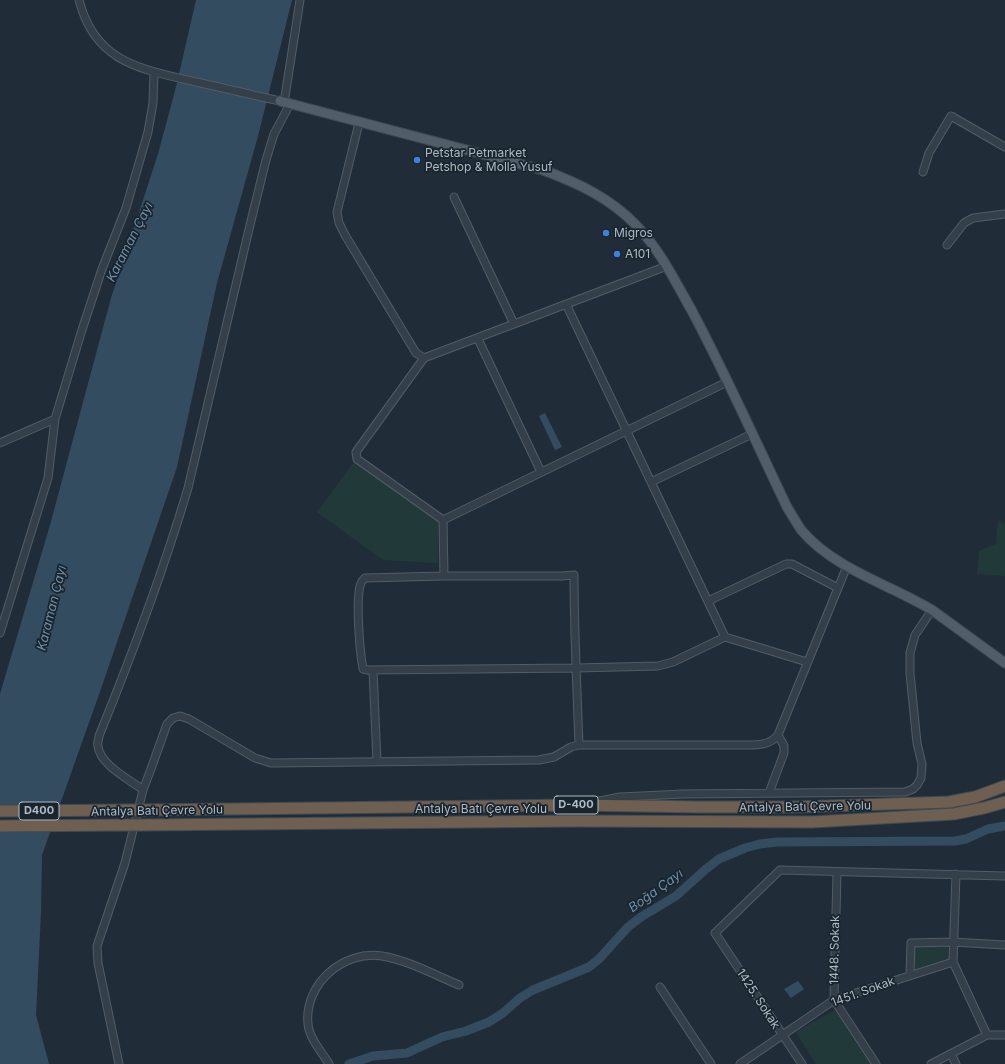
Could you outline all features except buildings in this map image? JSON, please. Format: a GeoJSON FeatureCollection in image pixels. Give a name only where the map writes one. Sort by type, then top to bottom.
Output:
{"type":"FeatureCollection","features":[{"type":"Feature","properties":{"kind":"highway","name":"D-400"},"geometry":{"type":"LineString","coordinates":[[144,810],[579,805],[796,807],[949,802],[975,797],[1005,786]]}},
{"type":"Feature","properties":{"kind":"highway","name":"Antalya Batı Çevre Yolu"},"geometry":{"type":"LineString","coordinates":[[0,826],[570,821],[812,822],[954,814],[1005,802]]}},
{"type":"Feature","properties":{"kind":"highway","name":"D400"},"geometry":{"type":"LineString","coordinates":[[0,811],[144,810]]}},
{"type":"Feature","properties":{"kind":"main road"},"geometry":{"type":"LineString","coordinates":[[284,103],[544,170],[591,190],[612,204],[635,224],[654,246],[667,266],[703,332],[787,507],[802,530],[815,544],[848,566],[932,610],[1005,663]]}},
{"type":"Feature","properties":{"kind":"street"},"geometry":{"type":"LineString","coordinates":[[79,0],[86,21],[94,34],[104,46],[127,63],[165,75],[284,103]]}},
{"type":"Feature","properties":{"kind":"street"},"geometry":{"type":"LineString","coordinates":[[143,790],[109,766],[102,757],[98,746],[99,736],[127,666],[181,511],[207,412],[266,160],[284,103],[300,0]]}},
{"type":"Feature","properties":{"kind":"street"},"geometry":{"type":"LineString","coordinates":[[0,634],[48,478],[55,419],[102,269],[126,208],[148,132],[153,103],[154,72]]}},
{"type":"Feature","properties":{"kind":"street"},"geometry":{"type":"LineString","coordinates":[[923,172],[929,154],[951,116],[1005,147]]}},
{"type":"Feature","properties":{"kind":"street"},"geometry":{"type":"LineString","coordinates":[[359,123],[337,212],[339,223],[416,353],[424,358]]}},
{"type":"Feature","properties":{"kind":"street"},"geometry":{"type":"LineString","coordinates":[[454,198],[514,324]]}},
{"type":"Feature","properties":{"kind":"street"},"geometry":{"type":"LineString","coordinates":[[947,245],[964,223],[973,218],[1005,214]]}},
{"type":"Feature","properties":{"kind":"street"},"geometry":{"type":"LineString","coordinates":[[443,520],[357,459],[356,452],[424,358],[478,339],[667,266]]}},
{"type":"Feature","properties":{"kind":"street"},"geometry":{"type":"LineString","coordinates":[[566,304],[725,637]]}},
{"type":"Feature","properties":{"kind":"street"},"geometry":{"type":"LineString","coordinates":[[478,339],[541,472]]}},
{"type":"Feature","properties":{"kind":"street"},"geometry":{"type":"LineString","coordinates":[[443,520],[727,382]]}},
{"type":"Feature","properties":{"kind":"street"},"geometry":{"type":"LineString","coordinates":[[0,443],[55,419]]}},
{"type":"Feature","properties":{"kind":"street"},"geometry":{"type":"LineString","coordinates":[[651,482],[752,434]]}},
{"type":"Feature","properties":{"kind":"street"},"geometry":{"type":"LineString","coordinates":[[443,520],[444,576]]}},
{"type":"Feature","properties":{"kind":"street"},"geometry":{"type":"LineString","coordinates":[[708,601],[786,564],[792,564],[838,588]]}},
{"type":"Feature","properties":{"kind":"street"},"geometry":{"type":"LineString","coordinates":[[119,1064],[98,963],[97,946],[125,862],[143,790],[167,724],[173,718],[180,716],[189,719],[255,758],[271,763],[539,760],[554,757],[571,747],[579,745],[760,745],[770,742],[778,735],[848,566]]}},
{"type":"Feature","properties":{"kind":"street"},"geometry":{"type":"LineString","coordinates":[[579,745],[576,668],[574,575],[365,578],[361,583],[358,602],[363,669],[576,668],[658,666],[673,662],[725,637],[807,662]]}},
{"type":"Feature","properties":{"kind":"street"},"geometry":{"type":"LineString","coordinates":[[579,805],[620,797],[769,793],[905,792],[913,789],[918,785],[921,778],[922,764],[917,743],[910,673],[910,654],[915,635],[932,610]]}},
{"type":"Feature","properties":{"kind":"street"},"geometry":{"type":"LineString","coordinates":[[373,670],[377,762]]}},
{"type":"Feature","properties":{"kind":"street"},"geometry":{"type":"LineString","coordinates":[[769,793],[784,753],[784,746],[778,735]]}},
{"type":"Feature","properties":{"kind":"street","name":"1425. Sokak"},"geometry":{"type":"LineString","coordinates":[[802,1064],[715,933],[780,870],[837,872]]}},
{"type":"Feature","properties":{"kind":"street"},"geometry":{"type":"LineString","coordinates":[[837,872],[1005,876]]}},
{"type":"Feature","properties":{"kind":"street","name":"1448. Sokak"},"geometry":{"type":"LineString","coordinates":[[837,872],[834,1000],[876,1064]]}},
{"type":"Feature","properties":{"kind":"street"},"geometry":{"type":"LineString","coordinates":[[956,874],[953,962],[987,1035]]}},
{"type":"Feature","properties":{"kind":"street"},"geometry":{"type":"LineString","coordinates":[[910,975],[911,943],[953,942],[1005,944]]}},
{"type":"Feature","properties":{"kind":"street"},"geometry":{"type":"LineString","coordinates":[[329,1064],[312,1037],[308,1026],[307,1012],[315,989],[324,978],[345,962],[357,957],[382,956],[402,961],[459,985]]}},
{"type":"Feature","properties":{"kind":"street","name":"1451. Sokak"},"geometry":{"type":"LineString","coordinates":[[740,1064],[834,1000],[953,962]]}},
{"type":"Feature","properties":{"kind":"street"},"geometry":{"type":"LineString","coordinates":[[660,987],[711,1064]]}},
{"type":"Feature","properties":{"kind":"street"},"geometry":{"type":"LineString","coordinates":[[931,1064],[987,1035],[1005,1035]]}},
{"type":"Feature","properties":{"kind":"street"},"geometry":{"type":"LineString","coordinates":[[951,1054],[956,1064]]}},
{"type":"Feature","properties":{"kind":"green space"},"geometry":{"type":"Polygon","coordinates":[[[354,462],[438,520],[438,563],[383,560],[317,512],[354,462]]]}},
{"type":"Feature","properties":{"kind":"green space"},"geometry":{"type":"Polygon","coordinates":[[[998,520],[1005,524],[1005,576],[977,574],[979,551],[996,544],[998,520]]]}},
{"type":"Feature","properties":{"kind":"green space"},"geometry":{"type":"Polygon","coordinates":[[[948,944],[949,959],[912,970],[914,947],[948,944]]]}},
{"type":"Feature","properties":{"kind":"green space"},"geometry":{"type":"Polygon","coordinates":[[[835,1010],[871,1064],[816,1064],[796,1032],[835,1010]]]}},
{"type":"Feature","properties":{"kind":"water","name":"Karaman Çayı"},"geometry":{"type":"Polygon","coordinates":[[[196,0],[292,0],[258,136],[217,283],[177,467],[42,855],[36,1015],[49,1064],[0,1064],[0,694],[50,525],[111,298],[158,154],[176,87],[196,0]]]}},
{"type":"Feature","properties":{"kind":"water"},"geometry":{"type":"Polygon","coordinates":[[[545,413],[562,447],[555,450],[539,416],[545,413]]]}},
{"type":"Feature","properties":{"kind":"water"},"geometry":{"type":"Polygon","coordinates":[[[798,981],[804,989],[791,998],[784,989],[798,981]]]}},
{"type":"Feature","properties":{"kind":"pier"},"geometry":{"type":"Polygon","coordinates":[[[63,804],[53,831],[0,831],[0,805],[63,804]]]}},
{"type":"Feature","properties":{"kind":"waterway","name":"Boğa Çayı"},"geometry":{"type":"LineString","coordinates":[[349,1064],[373,1056],[407,1053],[442,1037],[466,1031],[489,1022],[533,990],[589,967],[599,959],[628,927],[641,917],[676,896],[719,859],[745,848],[777,842],[955,841],[966,839],[988,829],[1005,826]]}},
{"type":"Feature","properties":{"kind":"place","name":"Petstar Petmarket Petshop & Molla Yusuf"},"geometry":{"type":"Point","coordinates":[417,160]}},
{"type":"Feature","properties":{"kind":"place","name":"Migros"},"geometry":{"type":"Point","coordinates":[606,233]}},
{"type":"Feature","properties":{"kind":"place","name":"A101"},"geometry":{"type":"Point","coordinates":[617,254]}}]}
